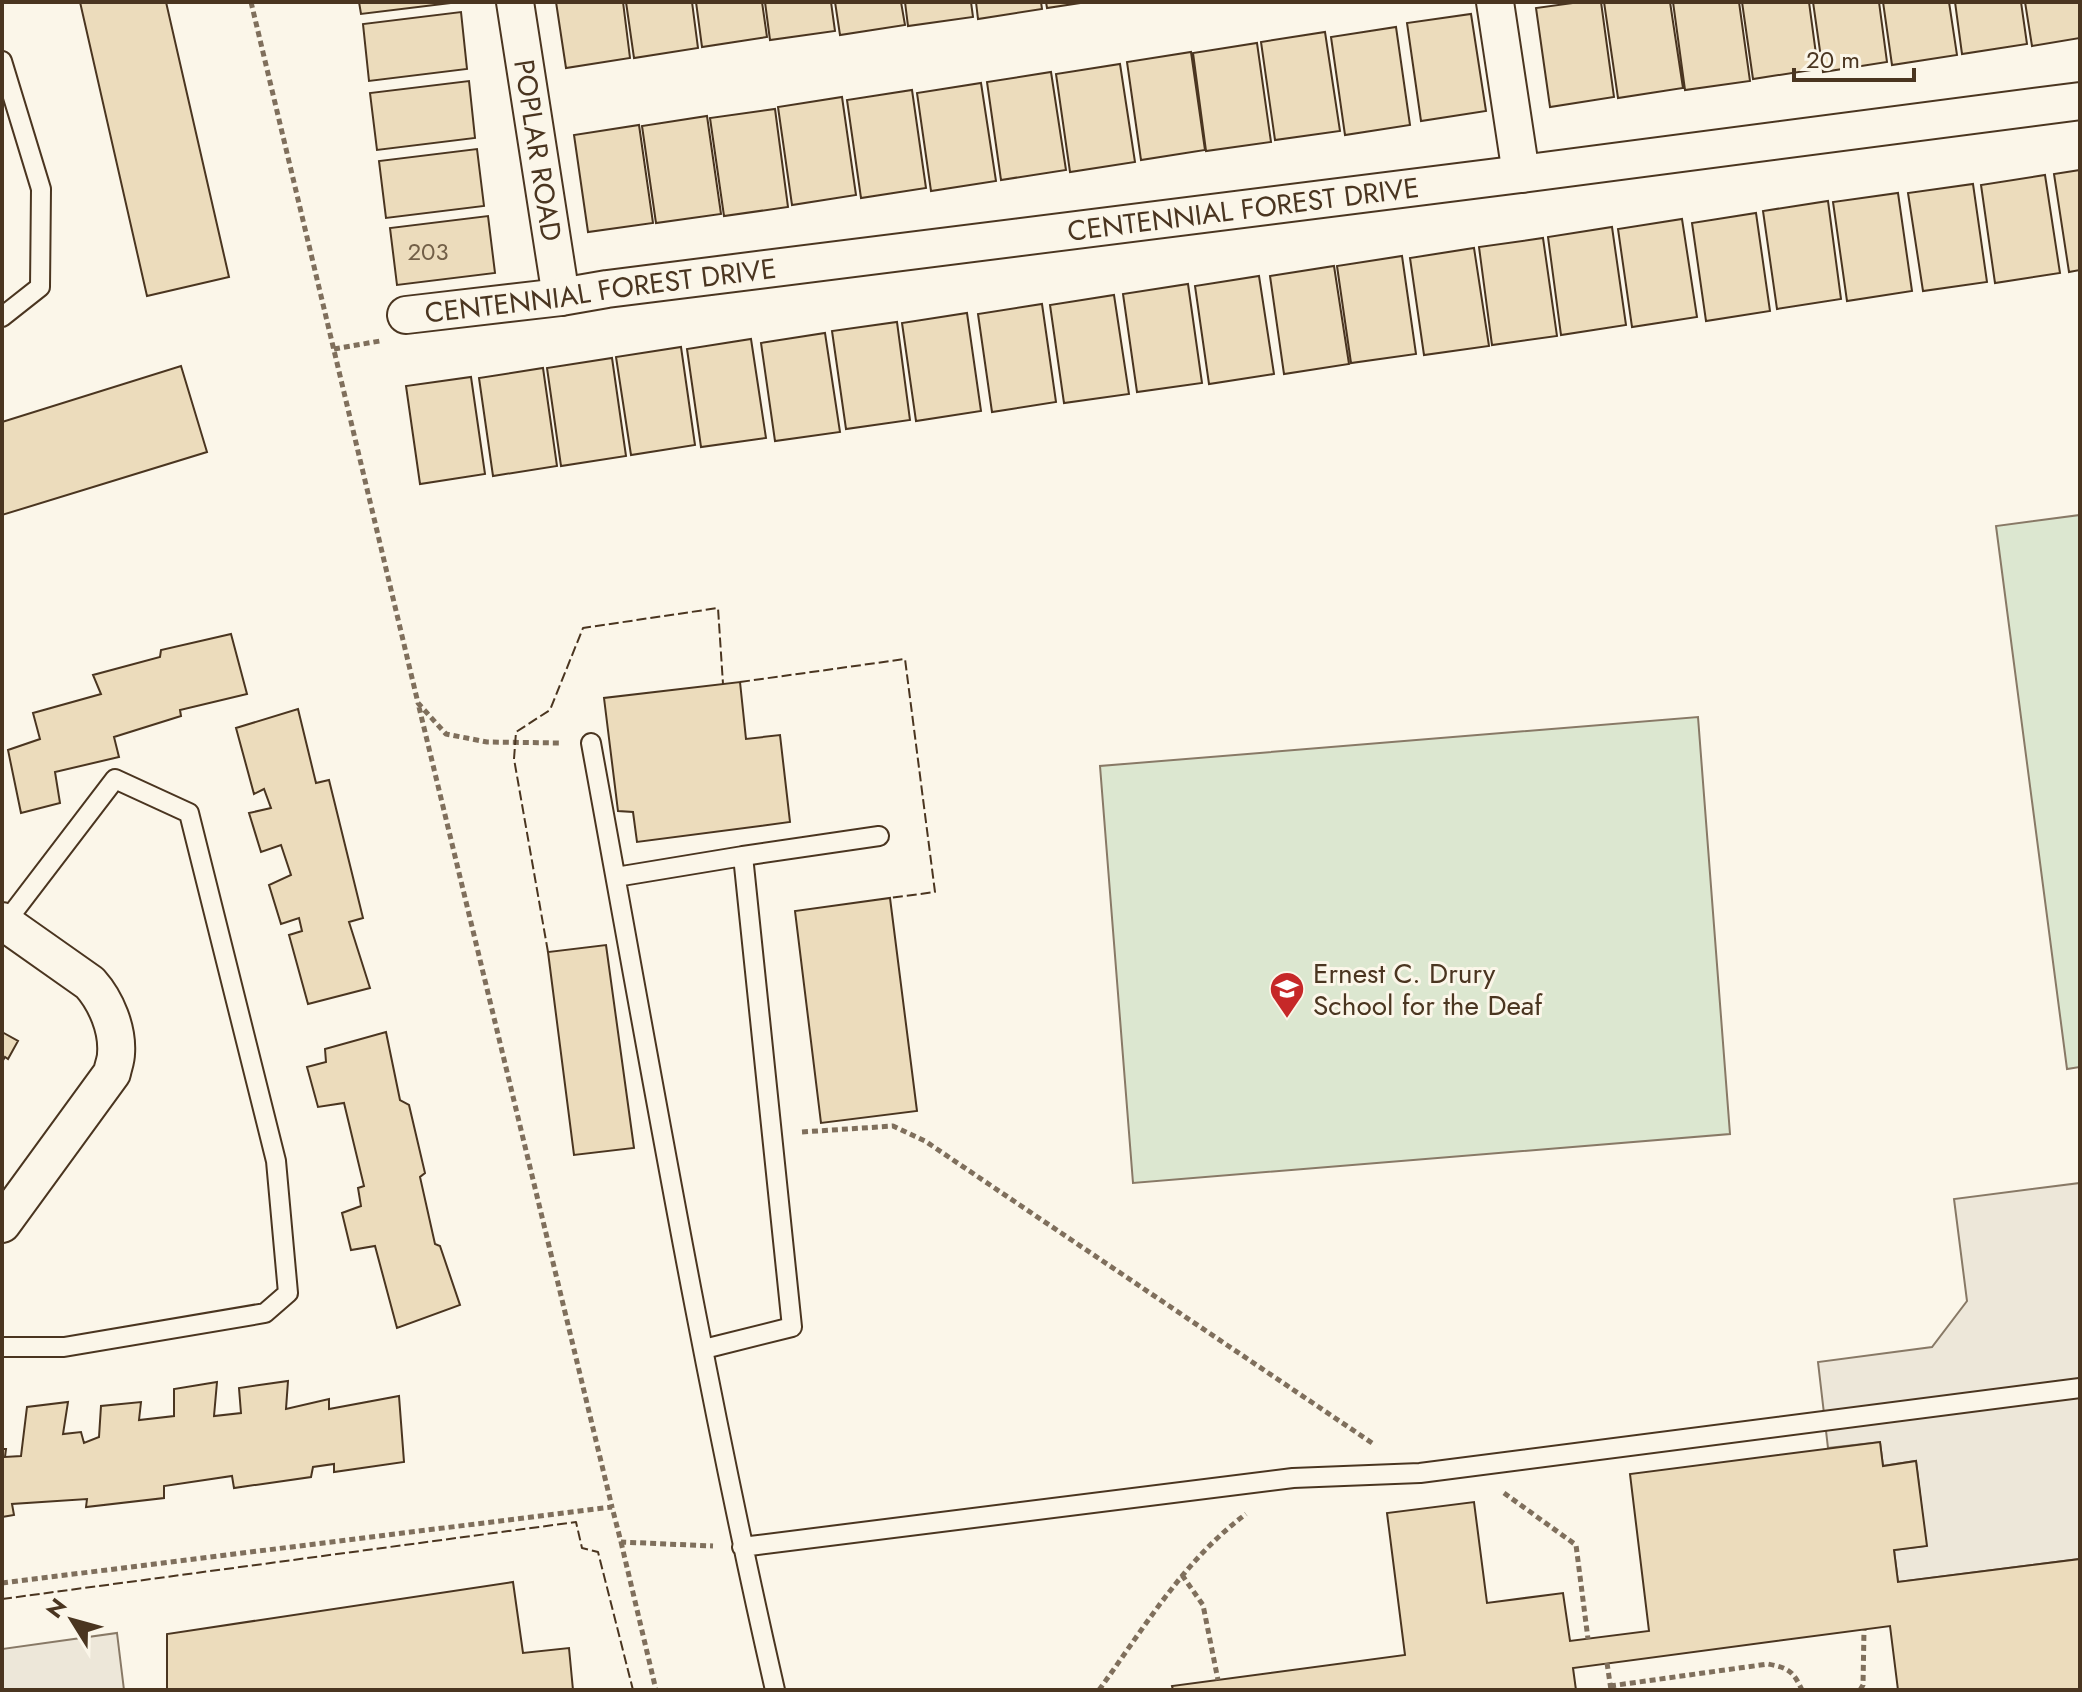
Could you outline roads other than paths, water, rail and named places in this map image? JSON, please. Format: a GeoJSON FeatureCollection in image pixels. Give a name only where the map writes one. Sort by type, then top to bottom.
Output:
{"type":"FeatureCollection","features":[{"type":"Feature","properties":{"kind":"street","name":"POPLAR ROAD"},"geometry":{"type":"LineString","coordinates":[[515,2],[561,297]]}},
{"type":"Feature","properties":{"kind":"street"},"geometry":{"type":"LineString","coordinates":[[1495,2],[1521,174]]}},
{"type":"Feature","properties":{"kind":"street","name":"CENTENNIAL FOREST DRIVE"},"geometry":{"type":"LineString","coordinates":[[406,315],[2080,101]]}},
{"type":"Feature","properties":{"kind":"street"},"geometry":{"type":"LineString","coordinates":[[2,1224],[112,1073],[116,1053],[114,1032],[101,995],[90,983],[4,922]]}},
{"type":"Feature","properties":{"kind":"lane"},"geometry":{"type":"LineString","coordinates":[[2,61],[41,189],[41,203],[40,287],[2,317]]}},
{"type":"Feature","properties":{"kind":"lane"},"geometry":{"type":"LineString","coordinates":[[591,743],[742,1547],[775,1690]]}},
{"type":"Feature","properties":{"kind":"lane"},"geometry":{"type":"LineString","coordinates":[[2,1347],[64,1347],[265,1313],[288,1293],[276,1161],[189,813],[115,779],[4,922]]}},
{"type":"Feature","properties":{"kind":"lane"},"geometry":{"type":"LineString","coordinates":[[616,877],[879,836]]}},
{"type":"Feature","properties":{"kind":"lane"},"geometry":{"type":"LineString","coordinates":[[704,1349],[792,1327],[743,856]]}},
{"type":"Feature","properties":{"kind":"lane"},"geometry":{"type":"LineString","coordinates":[[742,1547],[1293,1478],[1420,1473],[2080,1388]]}},
{"type":"Feature","properties":{"kind":"place","name":"Ernest C. Drury School for the Deaf"},"geometry":{"type":"Point","coordinates":[1287,1020]}}]}
